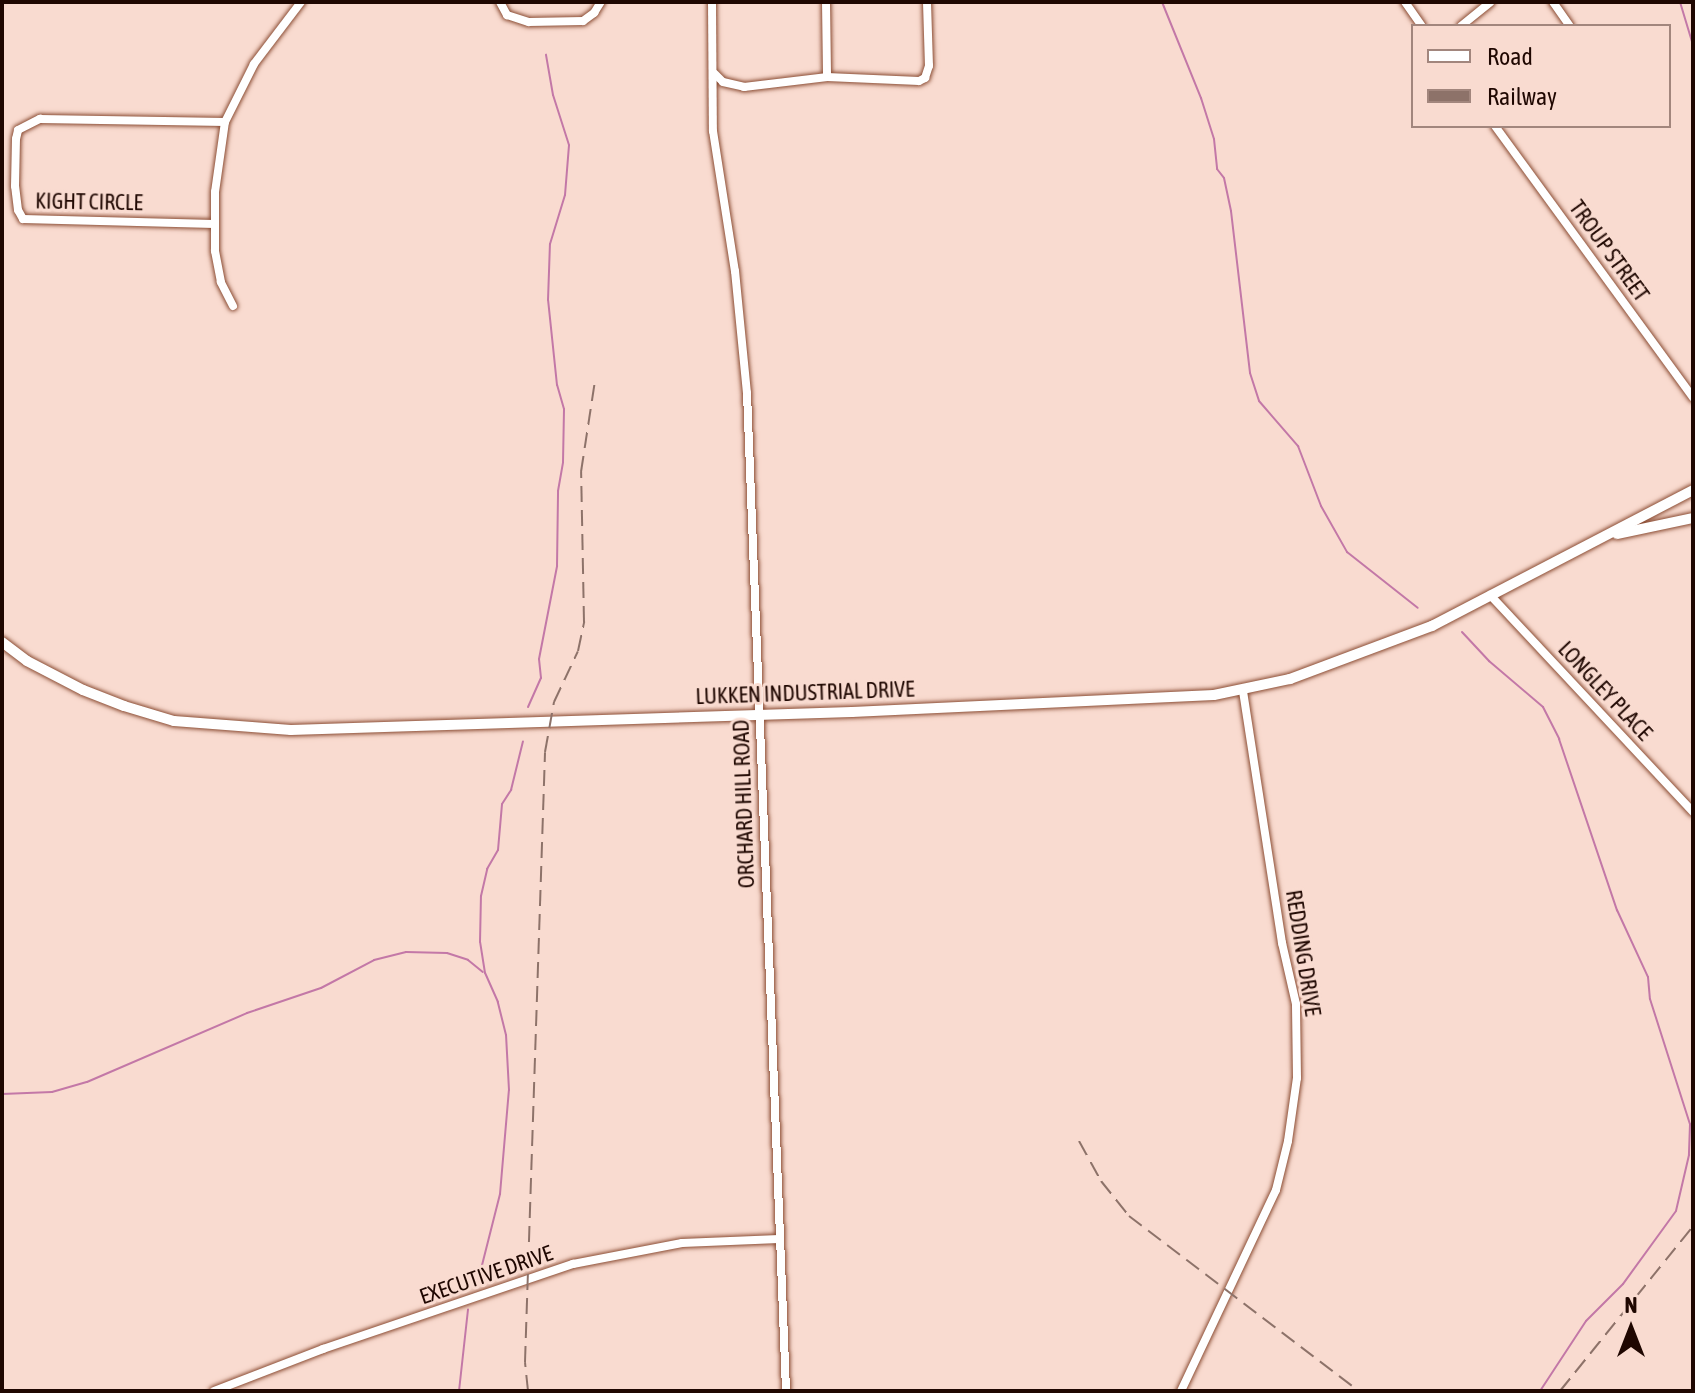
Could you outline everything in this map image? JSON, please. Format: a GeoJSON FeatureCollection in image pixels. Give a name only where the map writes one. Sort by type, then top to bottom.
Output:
{"type":"FeatureCollection","features":[{"type":"Feature","properties":{"kind":"main road"},"geometry":{"type":"LineString","coordinates":[[1596,540],[1693,490]]}},
{"type":"Feature","properties":{"kind":"main road"},"geometry":{"type":"LineString","coordinates":[[1596,540],[1693,518]]}},
{"type":"Feature","properties":{"kind":"main road","name":"LUKKEN INDUSTRIAL DRIVE"},"geometry":{"type":"LineString","coordinates":[[2,642],[27,661],[94,694],[174,721],[291,730],[759,715],[1243,691],[1290,679],[1432,626],[1596,540]]}},
{"type":"Feature","properties":{"kind":"street"},"geometry":{"type":"LineString","coordinates":[[233,306],[221,282],[214,224],[225,122],[254,64],[301,2]]}},
{"type":"Feature","properties":{"kind":"street"},"geometry":{"type":"LineString","coordinates":[[500,2],[507,15],[529,22],[583,21],[594,13],[601,2]]}},
{"type":"Feature","properties":{"kind":"street","name":"ORCHARD HILL ROAD"},"geometry":{"type":"LineString","coordinates":[[712,2],[715,74],[713,131],[735,271],[747,393],[786,1391]]}},
{"type":"Feature","properties":{"kind":"street"},"geometry":{"type":"LineString","coordinates":[[826,2],[827,77]]}},
{"type":"Feature","properties":{"kind":"street"},"geometry":{"type":"LineString","coordinates":[[715,74],[723,82],[744,87],[827,77],[919,81],[925,78],[929,66],[927,2]]}},
{"type":"Feature","properties":{"kind":"street"},"geometry":{"type":"LineString","coordinates":[[1405,2],[1421,24]]}},
{"type":"Feature","properties":{"kind":"street"},"geometry":{"type":"LineString","coordinates":[[1464,24],[1491,2]]}},
{"type":"Feature","properties":{"kind":"street"},"geometry":{"type":"LineString","coordinates":[[1553,2],[1569,24]]}},
{"type":"Feature","properties":{"kind":"street","name":"KIGHT CIRCLE"},"geometry":{"type":"LineString","coordinates":[[214,224],[23,219],[18,210],[15,186],[16,139],[18,130],[40,119],[225,122]]}},
{"type":"Feature","properties":{"kind":"street","name":"TROUP STREET"},"geometry":{"type":"LineString","coordinates":[[1496,128],[1693,398]]}},
{"type":"Feature","properties":{"kind":"street","name":"LONGLEY PLACE"},"geometry":{"type":"LineString","coordinates":[[1490,595],[1693,812]]}},
{"type":"Feature","properties":{"kind":"street","name":"REDDING DRIVE"},"geometry":{"type":"LineString","coordinates":[[1181,1391],[1276,1190],[1288,1141],[1297,1078],[1296,1004],[1282,943],[1254,742],[1243,691]]}},
{"type":"Feature","properties":{"kind":"street","name":"EXECUTIVE DRIVE"},"geometry":{"type":"LineString","coordinates":[[214,1391],[323,1349],[573,1264],[682,1243],[779,1239]]}},
{"type":"Feature","properties":{"kind":"waterway"},"geometry":{"type":"LineString","coordinates":[[1162,2],[1201,98],[1214,139],[1217,169],[1224,178],[1231,211],[1250,373],[1259,401],[1298,446],[1321,506],[1347,552],[1418,608]]}},
{"type":"Feature","properties":{"kind":"waterway"},"geometry":{"type":"LineString","coordinates":[[1680,2],[1693,45]]}},
{"type":"Feature","properties":{"kind":"waterway"},"geometry":{"type":"LineString","coordinates":[[528,707],[541,678],[539,659],[557,566],[558,491],[563,462],[564,409],[557,385],[548,300],[550,244],[565,195],[569,145],[553,95],[546,55]]}},
{"type":"Feature","properties":{"kind":"waterway"},"geometry":{"type":"LineString","coordinates":[[1462,632],[1489,661],[1543,707],[1559,739],[1617,910],[1648,977],[1650,999],[1690,1124],[1689,1155],[1676,1211],[1623,1284],[1586,1321],[1540,1391]]}},
{"type":"Feature","properties":{"kind":"waterway"},"geometry":{"type":"LineString","coordinates":[[478,1281],[500,1194],[509,1090],[506,1035],[498,1002],[485,973],[480,942],[481,896],[487,869],[498,850],[502,804],[511,790],[523,741]]}},
{"type":"Feature","properties":{"kind":"waterway"},"geometry":{"type":"LineString","coordinates":[[2,1094],[52,1092],[87,1082],[247,1013],[321,988],[374,960],[406,952],[447,953],[468,960],[483,972]]}},
{"type":"Feature","properties":{"kind":"waterway"},"geometry":{"type":"LineString","coordinates":[[459,1391],[468,1309]]}},
{"type":"Feature","properties":{"kind":"railway"},"geometry":{"type":"LineString","coordinates":[[528,1391],[525,1362],[545,752],[554,702],[578,651],[584,622],[581,472],[595,380]]}},
{"type":"Feature","properties":{"kind":"railway"},"geometry":{"type":"LineString","coordinates":[[1079,1141],[1101,1181],[1129,1216],[1359,1391]]}},
{"type":"Feature","properties":{"kind":"railway"},"geometry":{"type":"LineString","coordinates":[[1560,1391],[1693,1226]]}}]}
